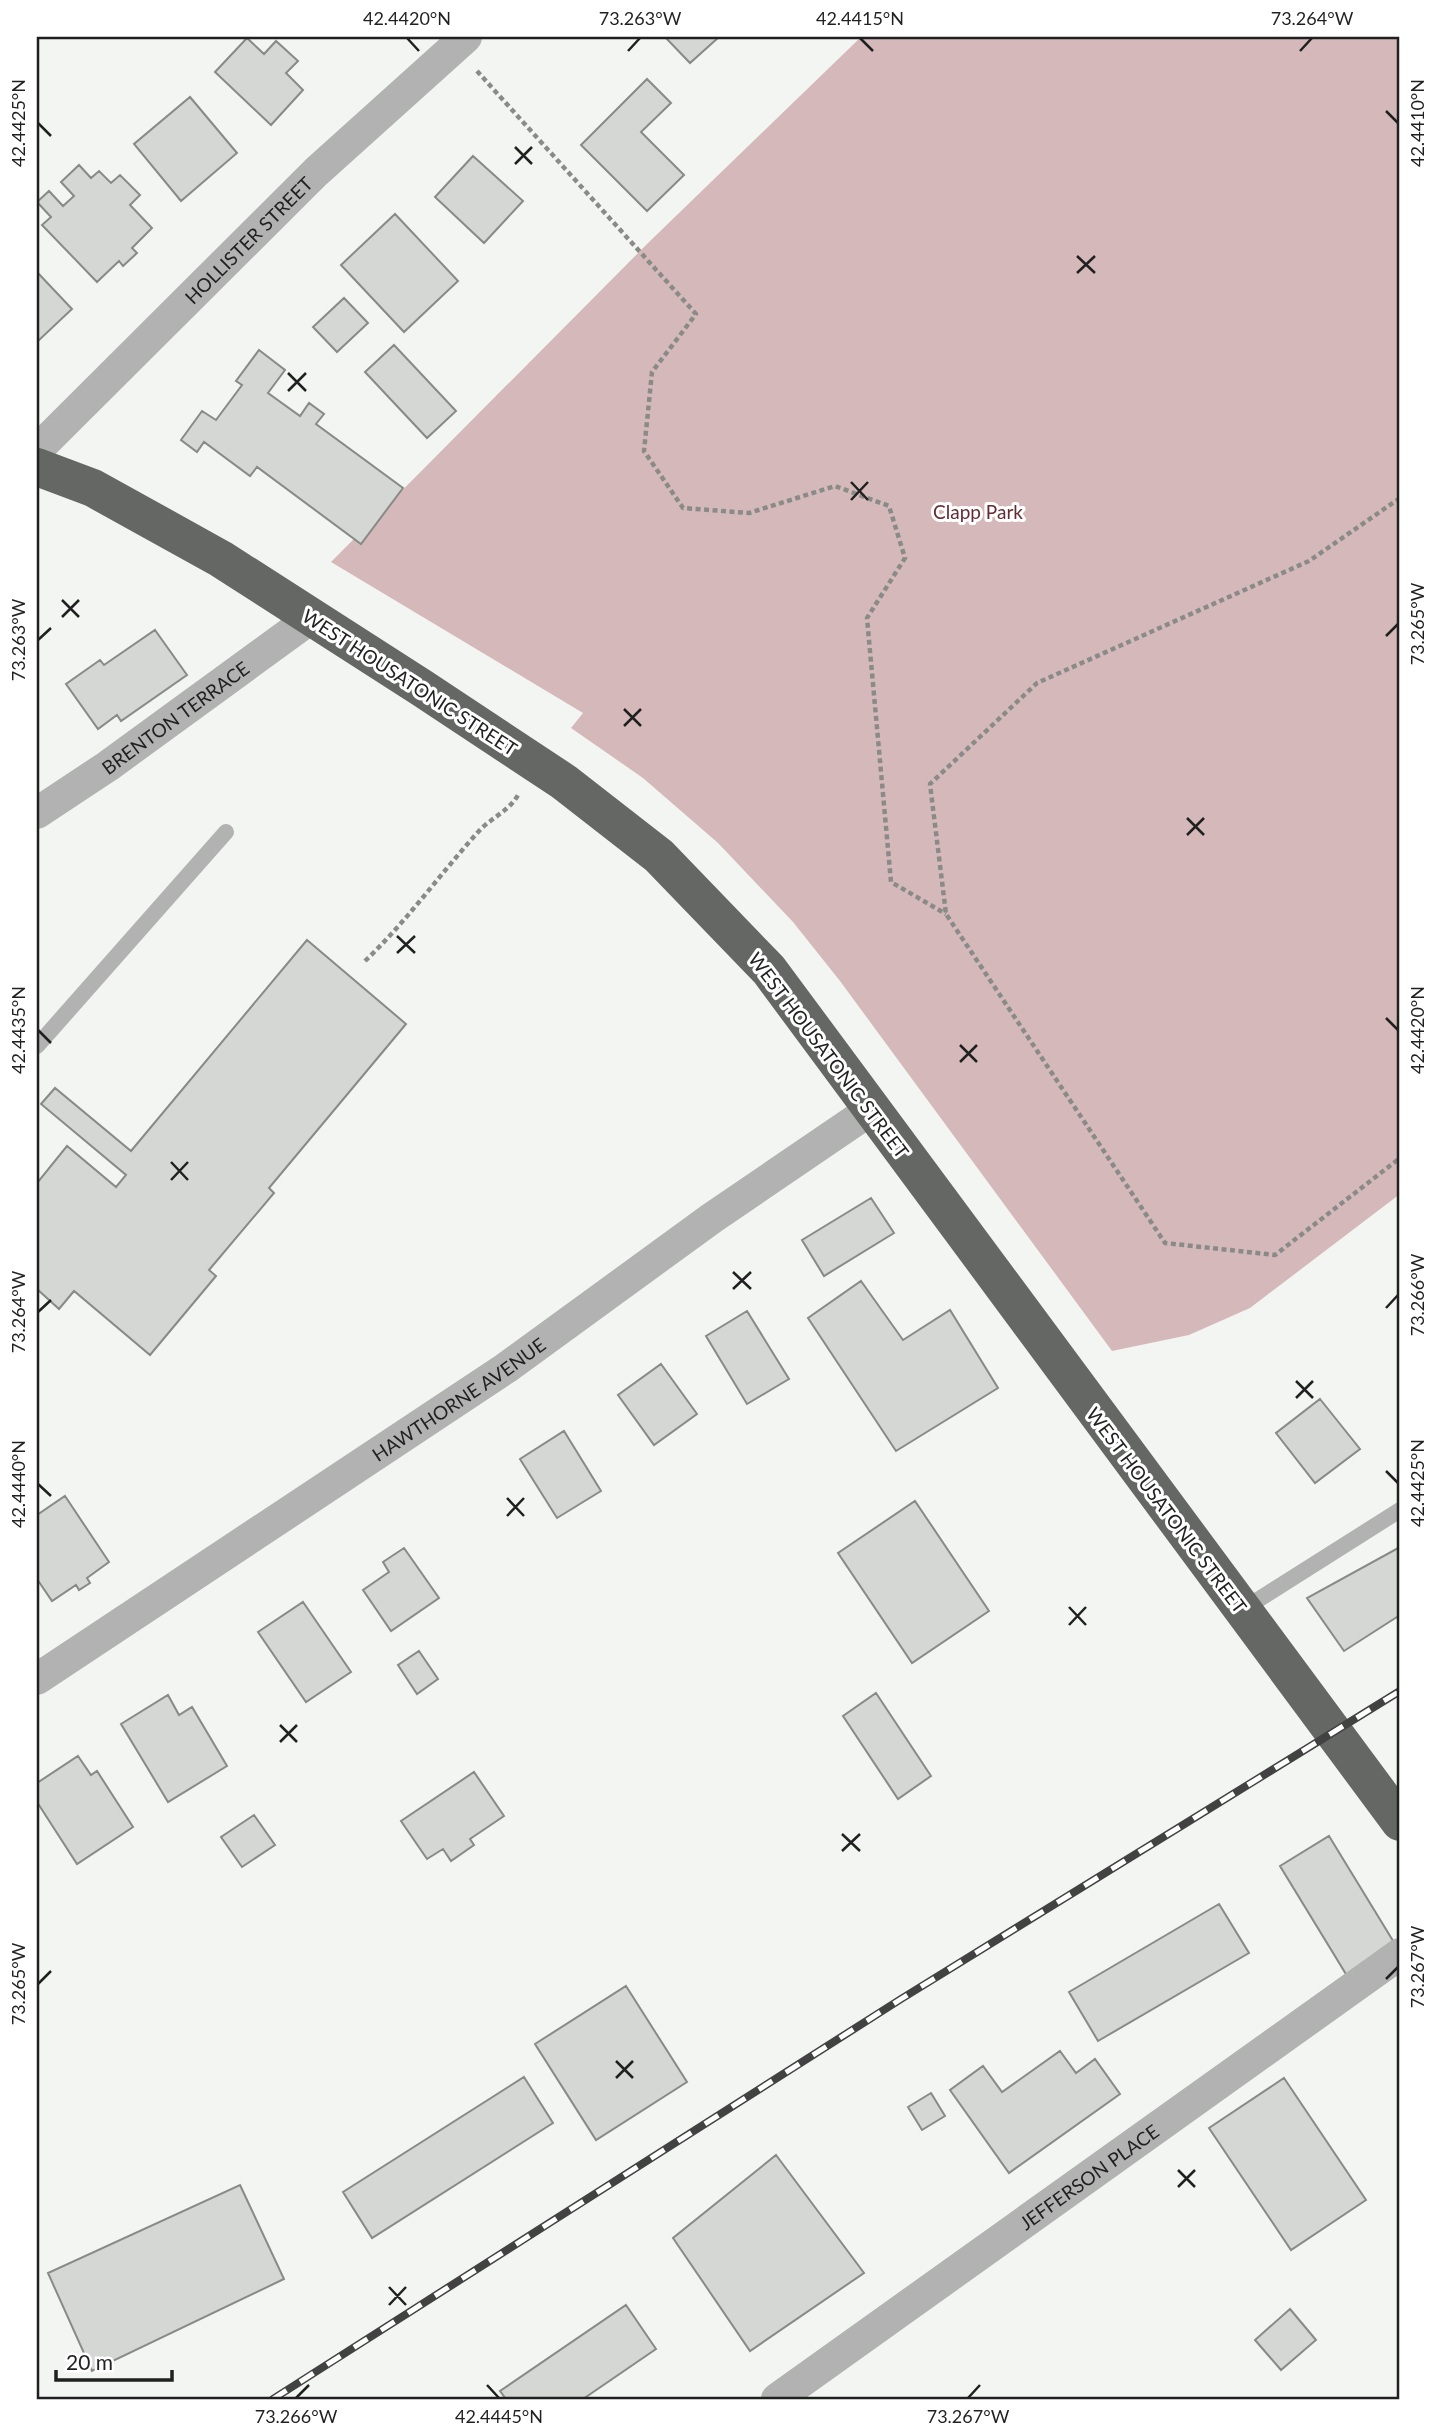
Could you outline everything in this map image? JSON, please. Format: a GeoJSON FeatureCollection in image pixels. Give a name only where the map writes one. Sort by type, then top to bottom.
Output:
{"type":"FeatureCollection","features":[{"type":"Feature","properties":{"kind":"highway","name":"WEST HOUSATONIC STREET"},"geometry":{"type":"LineString","coordinates":[[37,467],[93,488],[221,559],[564,782],[659,856],[769,970],[1400,1822]]}},
{"type":"Feature","properties":{"kind":"street","name":"HOLLISTER STREET"},"geometry":{"type":"LineString","coordinates":[[37,450],[316,172],[460,42]]}},
{"type":"Feature","properties":{"kind":"street","name":"BRENTON TERRACE"},"geometry":{"type":"LineString","coordinates":[[37,813],[108,766],[311,618]]}},
{"type":"Feature","properties":{"kind":"street","name":"HAWTHORNE AVENUE"},"geometry":{"type":"LineString","coordinates":[[37,1679],[506,1368],[712,1218],[872,1109]]}},
{"type":"Feature","properties":{"kind":"street","name":"JEFFERSON PLACE"},"geometry":{"type":"LineString","coordinates":[[777,2399],[1400,1954]]}},
{"type":"Feature","properties":{"kind":"lane"},"geometry":{"type":"LineString","coordinates":[[37,1046],[226,832]]}},
{"type":"Feature","properties":{"kind":"lane"},"geometry":{"type":"LineString","coordinates":[[1241,1610],[1400,1510]]}},
{"type":"Feature","properties":{"kind":"path"},"geometry":{"type":"LineString","coordinates":[[460,42],[696,313],[652,372],[644,451],[683,508],[748,513],[835,486],[888,506],[905,558],[867,618],[891,882],[946,914],[1164,1243],[1275,1255],[1400,1158]]}},
{"type":"Feature","properties":{"kind":"path"},"geometry":{"type":"LineString","coordinates":[[946,914],[930,784],[1037,683],[1309,561],[1400,498]]}},
{"type":"Feature","properties":{"kind":"path"},"geometry":{"type":"LineString","coordinates":[[365,961],[391,937],[481,829],[514,803],[537,764]]}},
{"type":"Feature","properties":{"kind":"green space","name":"Clapp Park"},"geometry":{"type":"Polygon","coordinates":[[[861,37],[1400,37],[1400,1194],[1250,1308],[1189,1335],[1112,1351],[840,981],[793,922],[718,843],[643,778],[571,728],[583,713],[331,562],[648,243],[861,37]]]}},
{"type":"Feature","properties":{"kind":"building"},"geometry":{"type":"Polygon","coordinates":[[[665,37],[719,37],[690,63],[665,37]]]}},
{"type":"Feature","properties":{"kind":"building"},"geometry":{"type":"Polygon","coordinates":[[[247,38],[264,54],[276,41],[298,61],[286,73],[303,90],[271,125],[215,72],[247,38]]]}},
{"type":"Feature","properties":{"kind":"building"},"geometry":{"type":"Polygon","coordinates":[[[647,79],[671,103],[641,132],[684,175],[647,211],[581,145],[647,79]]]}},
{"type":"Feature","properties":{"kind":"building"},"geometry":{"type":"Polygon","coordinates":[[[190,97],[237,153],[181,201],[134,144],[190,97]]]}},
{"type":"Feature","properties":{"kind":"building"},"geometry":{"type":"Polygon","coordinates":[[[473,156],[523,201],[484,243],[435,197],[473,156]]]}},
{"type":"Feature","properties":{"kind":"building"},"geometry":{"type":"Polygon","coordinates":[[[79,165],[91,178],[99,171],[111,183],[120,175],[140,195],[130,205],[152,228],[132,248],[137,253],[123,266],[119,261],[97,282],[42,225],[51,217],[37,202],[49,191],[63,206],[74,196],[61,182],[79,165]]]}},
{"type":"Feature","properties":{"kind":"building"},"geometry":{"type":"Polygon","coordinates":[[[395,214],[458,281],[404,332],[341,265],[395,214]]]}},
{"type":"Feature","properties":{"kind":"building"},"geometry":{"type":"Polygon","coordinates":[[[37,272],[72,309],[37,342],[37,272]]]}},
{"type":"Feature","properties":{"kind":"building"},"geometry":{"type":"Polygon","coordinates":[[[344,298],[368,323],[337,352],[313,327],[344,298]]]}},
{"type":"Feature","properties":{"kind":"building"},"geometry":{"type":"Polygon","coordinates":[[[394,345],[456,411],[427,438],[365,372],[394,345]]]}},
{"type":"Feature","properties":{"kind":"building"},"geometry":{"type":"Polygon","coordinates":[[[259,350],[285,370],[268,393],[300,416],[309,403],[324,414],[316,424],[403,488],[361,544],[257,467],[250,476],[204,442],[197,452],[181,440],[202,411],[216,420],[242,385],[236,381],[259,350]]]}},
{"type":"Feature","properties":{"kind":"building"},"geometry":{"type":"Polygon","coordinates":[[[155,630],[187,675],[121,721],[117,715],[98,729],[66,684],[100,660],[104,665],[155,630]]]}},
{"type":"Feature","properties":{"kind":"building"},"geometry":{"type":"Polygon","coordinates":[[[307,940],[406,1024],[269,1188],[274,1193],[209,1270],[216,1276],[150,1355],[74,1291],[59,1309],[37,1289],[37,1183],[67,1146],[116,1187],[126,1175],[41,1104],[55,1088],[131,1151],[307,940]]]}},
{"type":"Feature","properties":{"kind":"building"},"geometry":{"type":"Polygon","coordinates":[[[871,1198],[894,1233],[824,1276],[802,1240],[871,1198]]]}},
{"type":"Feature","properties":{"kind":"building"},"geometry":{"type":"Polygon","coordinates":[[[861,1281],[903,1340],[950,1310],[998,1388],[896,1451],[808,1318],[861,1281]]]}},
{"type":"Feature","properties":{"kind":"building"},"geometry":{"type":"Polygon","coordinates":[[[747,1311],[789,1379],[747,1404],[706,1336],[747,1311]]]}},
{"type":"Feature","properties":{"kind":"building"},"geometry":{"type":"Polygon","coordinates":[[[661,1364],[697,1414],[654,1445],[618,1395],[661,1364]]]}},
{"type":"Feature","properties":{"kind":"building"},"geometry":{"type":"Polygon","coordinates":[[[1320,1399],[1360,1449],[1315,1483],[1276,1433],[1320,1399]]]}},
{"type":"Feature","properties":{"kind":"building"},"geometry":{"type":"Polygon","coordinates":[[[564,1431],[601,1491],[557,1518],[520,1459],[564,1431]]]}},
{"type":"Feature","properties":{"kind":"building"},"geometry":{"type":"Polygon","coordinates":[[[65,1496],[109,1562],[87,1578],[90,1583],[79,1590],[76,1585],[52,1601],[37,1579],[37,1515],[65,1496]]]}},
{"type":"Feature","properties":{"kind":"building"},"geometry":{"type":"Polygon","coordinates":[[[915,1501],[989,1611],[912,1663],[838,1553],[915,1501]]]}},
{"type":"Feature","properties":{"kind":"building"},"geometry":{"type":"Polygon","coordinates":[[[1400,1547],[1400,1615],[1344,1651],[1307,1598],[1400,1547]]]}},
{"type":"Feature","properties":{"kind":"building"},"geometry":{"type":"Polygon","coordinates":[[[404,1548],[439,1598],[391,1631],[363,1590],[389,1572],[383,1562],[404,1548]]]}},
{"type":"Feature","properties":{"kind":"building"},"geometry":{"type":"Polygon","coordinates":[[[303,1602],[351,1672],[306,1702],[258,1632],[303,1602]]]}},
{"type":"Feature","properties":{"kind":"building"},"geometry":{"type":"Polygon","coordinates":[[[419,1651],[438,1679],[417,1694],[398,1665],[419,1651]]]}},
{"type":"Feature","properties":{"kind":"building"},"geometry":{"type":"Polygon","coordinates":[[[876,1693],[931,1776],[898,1799],[843,1716],[876,1693]]]}},
{"type":"Feature","properties":{"kind":"building"},"geometry":{"type":"Polygon","coordinates":[[[168,1695],[179,1715],[192,1707],[227,1766],[168,1802],[121,1724],[168,1695]]]}},
{"type":"Feature","properties":{"kind":"building"},"geometry":{"type":"Polygon","coordinates":[[[78,1756],[91,1775],[97,1771],[133,1827],[77,1864],[37,1802],[37,1783],[78,1756]]]}},
{"type":"Feature","properties":{"kind":"building"},"geometry":{"type":"Polygon","coordinates":[[[474,1772],[504,1816],[470,1839],[474,1845],[451,1861],[443,1849],[427,1859],[401,1821],[474,1772]]]}},
{"type":"Feature","properties":{"kind":"building"},"geometry":{"type":"Polygon","coordinates":[[[254,1815],[275,1845],[242,1867],[221,1837],[254,1815]]]}},
{"type":"Feature","properties":{"kind":"building"},"geometry":{"type":"Polygon","coordinates":[[[1329,1836],[1398,1949],[1349,1979],[1280,1866],[1329,1836]]]}},
{"type":"Feature","properties":{"kind":"building"},"geometry":{"type":"Polygon","coordinates":[[[1219,1904],[1249,1953],[1098,2041],[1069,1992],[1219,1904]]]}},
{"type":"Feature","properties":{"kind":"building"},"geometry":{"type":"Polygon","coordinates":[[[626,1986],[687,2082],[596,2140],[535,2044],[626,1986]]]}},
{"type":"Feature","properties":{"kind":"building"},"geometry":{"type":"Polygon","coordinates":[[[1060,2051],[1076,2073],[1095,2059],[1120,2094],[1009,2173],[950,2090],[983,2066],[1002,2092],[1060,2051]]]}},
{"type":"Feature","properties":{"kind":"building"},"geometry":{"type":"Polygon","coordinates":[[[524,2077],[553,2123],[372,2238],[343,2192],[524,2077]]]}},
{"type":"Feature","properties":{"kind":"building"},"geometry":{"type":"Polygon","coordinates":[[[1284,2078],[1366,2200],[1291,2250],[1209,2128],[1284,2078]]]}},
{"type":"Feature","properties":{"kind":"building"},"geometry":{"type":"Polygon","coordinates":[[[931,2093],[945,2116],[922,2130],[908,2107],[931,2093]]]}},
{"type":"Feature","properties":{"kind":"building"},"geometry":{"type":"Polygon","coordinates":[[[776,2155],[864,2273],[750,2351],[673,2238],[776,2155]]]}},
{"type":"Feature","properties":{"kind":"building"},"geometry":{"type":"Polygon","coordinates":[[[240,2185],[284,2279],[92,2371],[48,2273],[240,2185]]]}},
{"type":"Feature","properties":{"kind":"building"},"geometry":{"type":"Polygon","coordinates":[[[626,2305],[656,2349],[583,2399],[506,2399],[500,2391],[626,2305]]]}},
{"type":"Feature","properties":{"kind":"building"},"geometry":{"type":"Polygon","coordinates":[[[1290,2309],[1316,2340],[1281,2370],[1255,2340],[1290,2309]]]}},
{"type":"Feature","properties":{"kind":"railway"},"geometry":{"type":"LineString","coordinates":[[273,2399],[901,1999],[1400,1691]]}}]}
